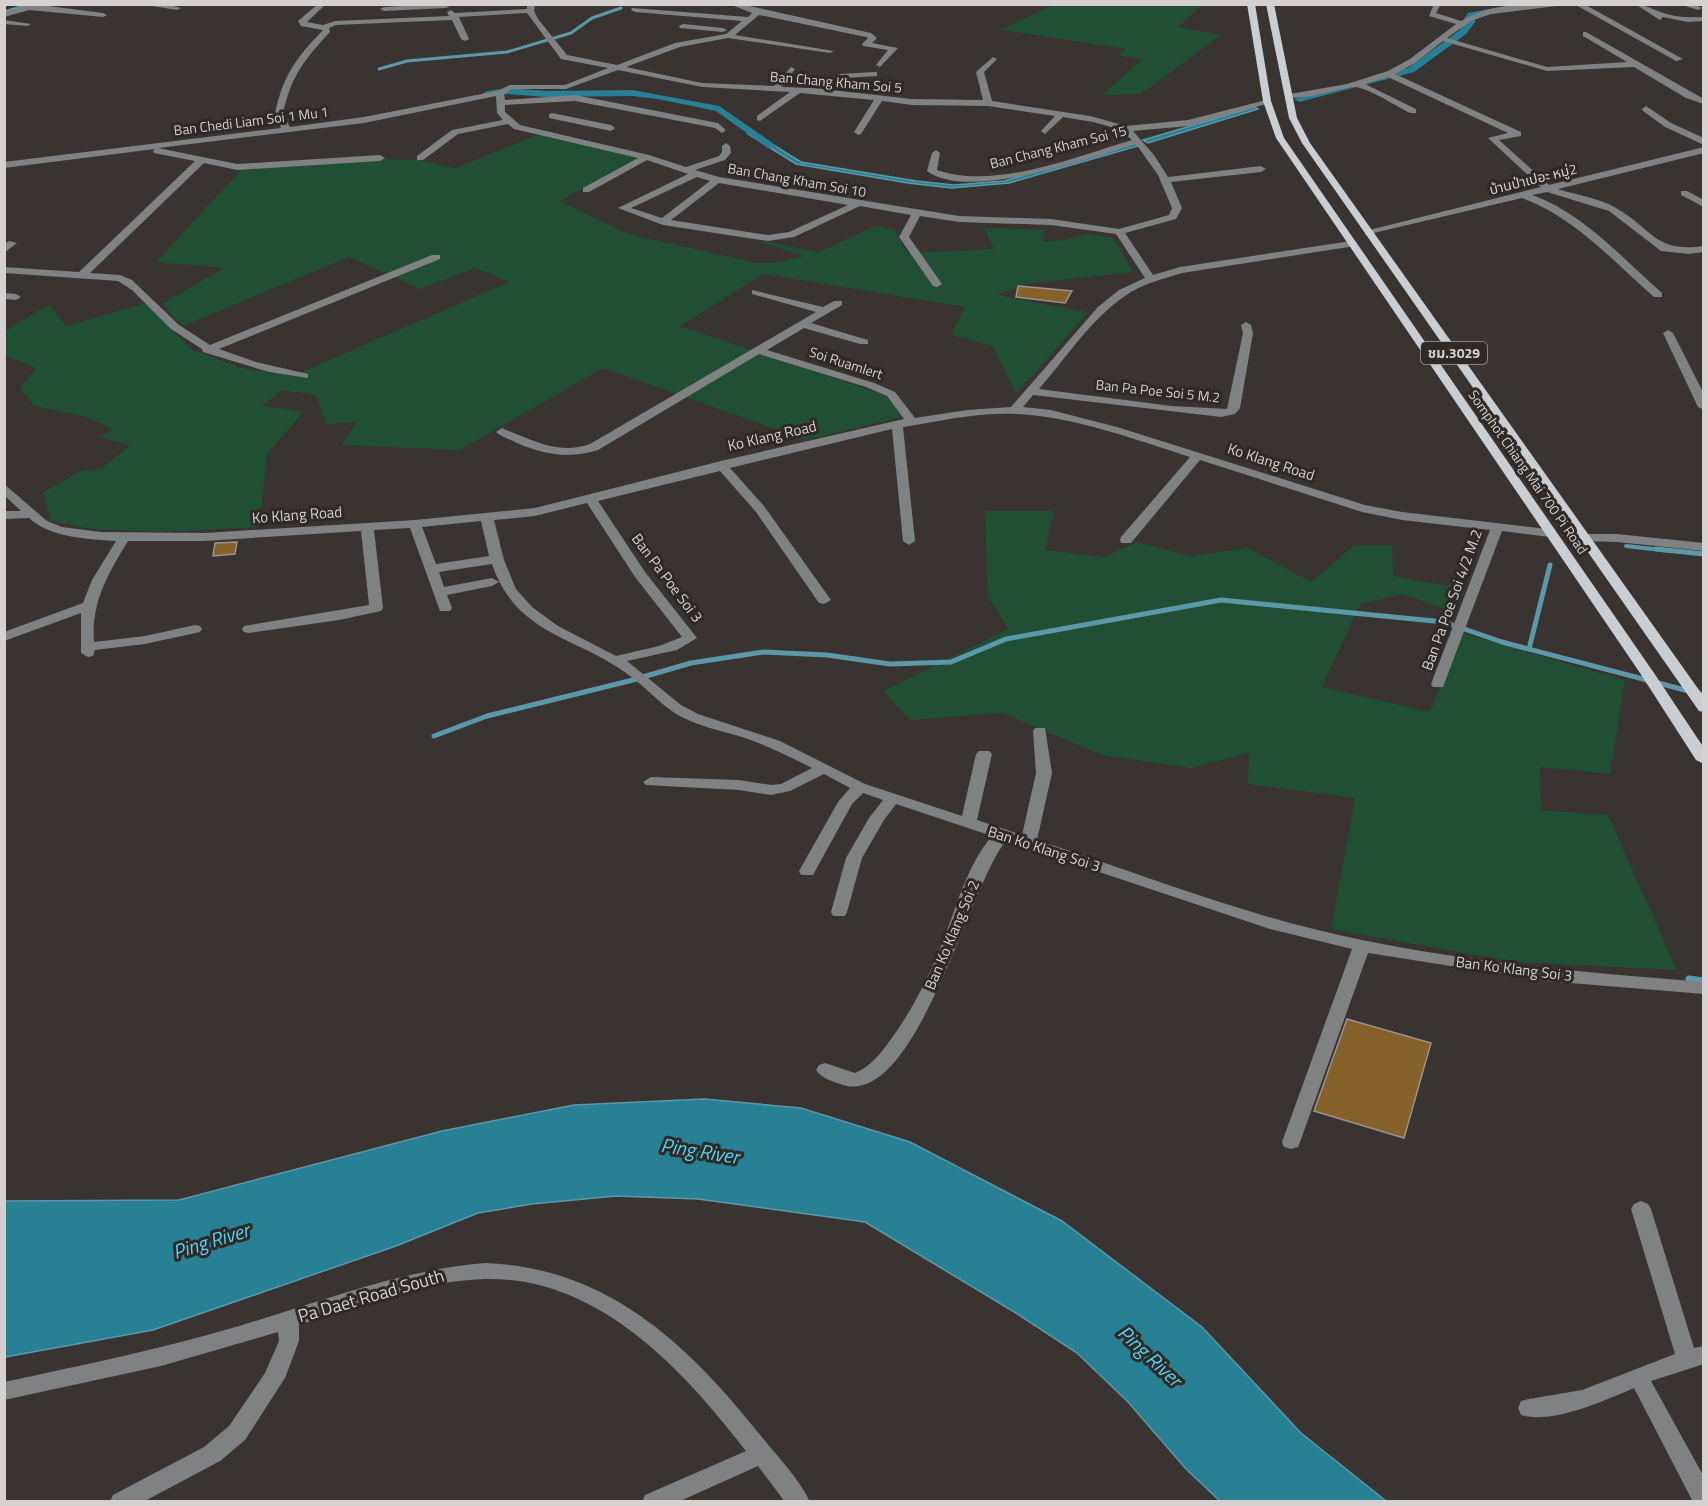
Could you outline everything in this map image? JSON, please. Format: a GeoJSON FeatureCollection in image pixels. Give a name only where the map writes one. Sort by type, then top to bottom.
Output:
{"type":"FeatureCollection","features":[{"type":"Feature","properties":{"kind":"main road","name":"Somphot Chiang Mai 700 Pi Road"},"geometry":{"type":"LineString","coordinates":[[1251,4],[1267,101],[1280,138],[1663,696],[1704,760]]}},
{"type":"Feature","properties":{"kind":"main road","name":"Somphot Chiang Mai 700 Pi Road"},"geometry":{"type":"LineString","coordinates":[[1270,4],[1293,118],[1306,143],[1702,706]]}},
{"type":"Feature","properties":{"kind":"street"},"geometry":{"type":"LineString","coordinates":[[4,15],[42,4]]}},
{"type":"Feature","properties":{"kind":"street"},"geometry":{"type":"LineString","coordinates":[[143,4],[177,8]]}},
{"type":"Feature","properties":{"kind":"street"},"geometry":{"type":"LineString","coordinates":[[324,4],[303,21],[304,24],[324,27],[335,23],[456,20]]}},
{"type":"Feature","properties":{"kind":"street"},"geometry":{"type":"LineString","coordinates":[[732,4],[758,12],[868,35],[873,38],[866,44],[894,48],[880,65]]}},
{"type":"Feature","properties":{"kind":"street"},"geometry":{"type":"LineString","coordinates":[[1438,4],[1432,14],[1462,24]]}},
{"type":"Feature","properties":{"kind":"street"},"geometry":{"type":"LineString","coordinates":[[1288,95],[1354,83],[1388,74],[1462,24],[1478,16],[1494,11],[1570,4]]}},
{"type":"Feature","properties":{"kind":"street"},"geometry":{"type":"LineString","coordinates":[[1578,4],[1679,59]]}},
{"type":"Feature","properties":{"kind":"street"},"geometry":{"type":"LineString","coordinates":[[1638,4],[1658,15],[1688,20],[1704,19]]}},
{"type":"Feature","properties":{"kind":"street"},"geometry":{"type":"LineString","coordinates":[[1682,4],[1698,8]]}},
{"type":"Feature","properties":{"kind":"street"},"geometry":{"type":"LineString","coordinates":[[384,9],[446,5],[465,39]]}},
{"type":"Feature","properties":{"kind":"street"},"geometry":{"type":"LineString","coordinates":[[28,8],[103,15]]}},
{"type":"Feature","properties":{"kind":"street"},"geometry":{"type":"LineString","coordinates":[[399,29],[530,8]]}},
{"type":"Feature","properties":{"kind":"street","name":"Ban Chang Kham Soi 5"},"geometry":{"type":"LineString","coordinates":[[530,8],[541,30],[564,57],[615,68],[702,85],[814,91],[879,99],[988,103],[1090,119],[1126,129]]}},
{"type":"Feature","properties":{"kind":"street"},"geometry":{"type":"LineString","coordinates":[[635,10],[749,20]]}},
{"type":"Feature","properties":{"kind":"street"},"geometry":{"type":"LineString","coordinates":[[509,121],[501,113],[501,95],[510,87],[566,87],[678,45],[731,34],[758,12]]}},
{"type":"Feature","properties":{"kind":"street"},"geometry":{"type":"LineString","coordinates":[[4,22],[27,24]]}},
{"type":"Feature","properties":{"kind":"street"},"geometry":{"type":"LineString","coordinates":[[683,26],[830,51]]}},
{"type":"Feature","properties":{"kind":"street"},"geometry":{"type":"LineString","coordinates":[[286,128],[279,114],[288,77],[295,64],[327,30],[324,27]]}},
{"type":"Feature","properties":{"kind":"street"},"geometry":{"type":"LineString","coordinates":[[1625,30],[1586,34],[1704,102]]}},
{"type":"Feature","properties":{"kind":"street"},"geometry":{"type":"LineString","coordinates":[[1443,39],[1546,69],[1638,64]]}},
{"type":"Feature","properties":{"kind":"street"},"geometry":{"type":"LineString","coordinates":[[988,103],[980,72],[993,59]]}},
{"type":"Feature","properties":{"kind":"street"},"geometry":{"type":"LineString","coordinates":[[776,89],[791,69]]}},
{"type":"Feature","properties":{"kind":"street"},"geometry":{"type":"LineString","coordinates":[[1388,74],[1517,133],[1515,136],[1492,138],[1548,189],[1612,209],[1665,249],[1689,251],[1704,249]]}},
{"type":"Feature","properties":{"kind":"street"},"geometry":{"type":"LineString","coordinates":[[814,91],[830,78],[841,75],[874,75]]}},
{"type":"Feature","properties":{"kind":"street"},"geometry":{"type":"LineString","coordinates":[[1354,83],[1413,111]]}},
{"type":"Feature","properties":{"kind":"street"},"geometry":{"type":"LineString","coordinates":[[760,118],[798,90]]}},
{"type":"Feature","properties":{"kind":"street"},"geometry":{"type":"LineString","coordinates":[[812,103],[824,92]]}},
{"type":"Feature","properties":{"kind":"street"},"geometry":{"type":"LineString","coordinates":[[501,95],[575,98],[700,122],[718,126],[722,130]]}},
{"type":"Feature","properties":{"kind":"street","name":"Ban Chedi Liam Soi 1 Mu 1"},"geometry":{"type":"LineString","coordinates":[[4,165],[364,120],[501,95]]}},
{"type":"Feature","properties":{"kind":"street"},"geometry":{"type":"LineString","coordinates":[[858,132],[879,99]]}},
{"type":"Feature","properties":{"kind":"street"},"geometry":{"type":"LineString","coordinates":[[1126,129],[1188,123],[1267,101]]}},
{"type":"Feature","properties":{"kind":"street"},"geometry":{"type":"LineString","coordinates":[[1646,109],[1668,125],[1704,142]]}},
{"type":"Feature","properties":{"kind":"street"},"geometry":{"type":"LineString","coordinates":[[552,116],[610,128]]}},
{"type":"Feature","properties":{"kind":"street"},"geometry":{"type":"LineString","coordinates":[[1045,131],[1060,116]]}},
{"type":"Feature","properties":{"kind":"street"},"geometry":{"type":"LineString","coordinates":[[420,158],[454,132],[509,121]]}},
{"type":"Feature","properties":{"kind":"street","name":"Ban Chang Kham Soi 10"},"geometry":{"type":"LineString","coordinates":[[509,121],[529,131],[646,157],[717,180],[959,219],[1052,222],[1119,232]]}},
{"type":"Feature","properties":{"kind":"street"},"geometry":{"type":"LineString","coordinates":[[553,137],[580,123]]}},
{"type":"Feature","properties":{"kind":"street"},"geometry":{"type":"LineString","coordinates":[[1126,129],[1168,180],[1177,208],[1173,217],[1119,232],[1151,279]]}},
{"type":"Feature","properties":{"kind":"street","name":"Ban Chang Kham Soi 15"},"geometry":{"type":"LineString","coordinates":[[936,153],[932,171],[961,179],[979,179],[1029,171],[1138,141]]}},
{"type":"Feature","properties":{"kind":"street"},"geometry":{"type":"LineString","coordinates":[[726,146],[727,153],[722,158],[690,172],[623,208],[663,222],[748,237],[781,238],[856,204]]}},
{"type":"Feature","properties":{"kind":"street"},"geometry":{"type":"LineString","coordinates":[[140,148],[237,167],[380,158]]}},
{"type":"Feature","properties":{"kind":"street","name":"บ้านป่าเปอะ หมู่2"},"geometry":{"type":"LineString","coordinates":[[1368,233],[1704,150]]}},
{"type":"Feature","properties":{"kind":"street"},"geometry":{"type":"LineString","coordinates":[[586,190],[646,157]]}},
{"type":"Feature","properties":{"kind":"street"},"geometry":{"type":"LineString","coordinates":[[83,274],[202,160]]}},
{"type":"Feature","properties":{"kind":"street"},"geometry":{"type":"LineString","coordinates":[[1168,180],[1261,169]]}},
{"type":"Feature","properties":{"kind":"street"},"geometry":{"type":"LineString","coordinates":[[663,222],[717,180]]}},
{"type":"Feature","properties":{"kind":"street"},"geometry":{"type":"LineString","coordinates":[[1684,193],[1704,204]]}},
{"type":"Feature","properties":{"kind":"street"},"geometry":{"type":"LineString","coordinates":[[1523,195],[1548,204],[1571,219],[1658,295]]}},
{"type":"Feature","properties":{"kind":"street"},"geometry":{"type":"LineString","coordinates":[[917,213],[904,237],[937,284]]}},
{"type":"Feature","properties":{"kind":"street"},"geometry":{"type":"LineString","coordinates":[[1014,410],[1102,309],[1123,292],[1151,279],[1180,270],[1351,244]]}},
{"type":"Feature","properties":{"kind":"street"},"geometry":{"type":"LineString","coordinates":[[207,350],[436,257]]}},
{"type":"Feature","properties":{"kind":"street"},"geometry":{"type":"LineString","coordinates":[[4,270],[120,278],[131,284],[174,327],[207,350],[242,364],[304,376]]}},
{"type":"Feature","properties":{"kind":"street"},"geometry":{"type":"LineString","coordinates":[[756,291],[825,311]]}},
{"type":"Feature","properties":{"kind":"street"},"geometry":{"type":"LineString","coordinates":[[502,432],[554,453],[579,453],[594,447],[838,303]]}},
{"type":"Feature","properties":{"kind":"street"},"geometry":{"type":"LineString","coordinates":[[802,324],[864,342]]}},
{"type":"Feature","properties":{"kind":"street","name":"Ban Pa Poe Soi 5 M.2"},"geometry":{"type":"LineString","coordinates":[[1030,391],[1161,408],[1221,414],[1231,412],[1234,408],[1248,333],[1246,325]]}},
{"type":"Feature","properties":{"kind":"street"},"geometry":{"type":"LineString","coordinates":[[1668,333],[1704,407]]}},
{"type":"Feature","properties":{"kind":"street","name":"Soi Ruamlert"},"geometry":{"type":"LineString","coordinates":[[759,351],[870,385],[891,394],[911,421]]}},
{"type":"Feature","properties":{"kind":"street","name":"Ko Klang Road"},"geometry":{"type":"LineString","coordinates":[[4,489],[43,524],[60,530],[124,538],[205,537],[415,524],[535,512],[911,421],[1014,410],[1051,413],[1080,420],[1362,508],[1402,516],[1550,533]]}},
{"type":"Feature","properties":{"kind":"street"},"geometry":{"type":"LineString","coordinates":[[897,424],[909,541]]}},
{"type":"Feature","properties":{"kind":"street"},"geometry":{"type":"LineString","coordinates":[[1126,540],[1197,456]]}},
{"type":"Feature","properties":{"kind":"street"},"geometry":{"type":"LineString","coordinates":[[722,465],[760,509],[824,600]]}},
{"type":"Feature","properties":{"kind":"street","name":"Ban Pa Poe Soi 3"},"geometry":{"type":"LineString","coordinates":[[591,500],[640,574],[690,638],[667,649],[632,654],[613,661]]}},
{"type":"Feature","properties":{"kind":"street"},"geometry":{"type":"LineString","coordinates":[[4,510],[19,501]]}},
{"type":"Feature","properties":{"kind":"street"},"geometry":{"type":"LineString","coordinates":[[4,515],[33,514]]}},
{"type":"Feature","properties":{"kind":"street","name":"Ban Ko Klang Soi 3"},"geometry":{"type":"LineString","coordinates":[[487,518],[496,559],[517,598],[535,616],[567,638],[613,661],[643,680],[685,713],[760,738],[860,787],[1276,925],[1362,946],[1546,975],[1704,988]]}},
{"type":"Feature","properties":{"kind":"street"},"geometry":{"type":"LineString","coordinates":[[415,524],[446,608]]}},
{"type":"Feature","properties":{"kind":"street"},"geometry":{"type":"LineString","coordinates":[[249,629],[339,616],[376,608],[367,527]]}},
{"type":"Feature","properties":{"kind":"street","name":"Ban Pa Poe Soi 4/2 M.2"},"geometry":{"type":"LineString","coordinates":[[1438,684],[1497,527]]}},
{"type":"Feature","properties":{"kind":"street"},"geometry":{"type":"LineString","coordinates":[[124,538],[93,589],[87,606],[88,650],[195,628]]}},
{"type":"Feature","properties":{"kind":"street"},"geometry":{"type":"LineString","coordinates":[[1586,538],[1617,538],[1704,547]]}},
{"type":"Feature","properties":{"kind":"street"},"geometry":{"type":"LineString","coordinates":[[431,569],[496,559]]}},
{"type":"Feature","properties":{"kind":"street"},"geometry":{"type":"LineString","coordinates":[[440,592],[492,582]]}},
{"type":"Feature","properties":{"kind":"street"},"geometry":{"type":"LineString","coordinates":[[4,637],[87,606]]}},
{"type":"Feature","properties":{"kind":"street"},"geometry":{"type":"LineString","coordinates":[[1028,844],[1044,773],[1040,731]]}},
{"type":"Feature","properties":{"kind":"street"},"geometry":{"type":"LineString","coordinates":[[968,824],[984,754]]}},
{"type":"Feature","properties":{"kind":"street"},"geometry":{"type":"LineString","coordinates":[[651,782],[739,785],[771,790],[785,788],[824,768]]}},
{"type":"Feature","properties":{"kind":"street"},"geometry":{"type":"LineString","coordinates":[[807,871],[846,802],[860,787]]}},
{"type":"Feature","properties":{"kind":"street"},"geometry":{"type":"LineString","coordinates":[[839,912],[855,858],[877,818],[892,799]]}},
{"type":"Feature","properties":{"kind":"street","name":"Ban Ko Klang Soi 2"},"geometry":{"type":"LineString","coordinates":[[825,1070],[856,1080],[868,1076],[881,1064],[906,1030],[938,973],[965,903],[988,853],[1002,835]]}},
{"type":"Feature","properties":{"kind":"street"},"geometry":{"type":"LineString","coordinates":[[1291,1142],[1362,946]]}},
{"type":"Feature","properties":{"kind":"street"},"geometry":{"type":"LineString","coordinates":[[1529,1408],[1559,1405],[1584,1399],[1638,1376],[1696,1357],[1641,1209]]}},
{"type":"Feature","properties":{"kind":"street","name":"Pa Daet Road South"},"geometry":{"type":"LineString","coordinates":[[4,1391],[153,1359],[421,1278],[465,1271],[514,1272],[547,1279],[588,1295],[617,1312],[675,1353],[762,1454],[799,1502]]}},
{"type":"Feature","properties":{"kind":"street"},"geometry":{"type":"LineString","coordinates":[[121,1502],[212,1454],[237,1433],[274,1378],[289,1341],[288,1320]]}},
{"type":"Feature","properties":{"kind":"street"},"geometry":{"type":"LineString","coordinates":[[1638,1376],[1704,1500]]}},
{"type":"Feature","properties":{"kind":"street"},"geometry":{"type":"LineString","coordinates":[[653,1502],[762,1454]]}},
{"type":"Feature","properties":{"kind":"green space"},"geometry":{"type":"Polygon","coordinates":[[[1053,5],[1202,5],[1178,27],[1221,35],[1141,94],[1102,95],[1142,60],[1118,55],[1126,49],[1001,30],[1053,5]]]}},
{"type":"Feature","properties":{"kind":"green space"},"geometry":{"type":"Polygon","coordinates":[[[537,135],[639,157],[560,201],[628,234],[758,263],[773,263],[803,256],[754,239],[819,252],[875,226],[894,229],[907,253],[994,249],[984,228],[1045,230],[1043,242],[1087,234],[1113,238],[1133,272],[1033,283],[996,295],[1088,312],[1016,394],[992,346],[951,335],[965,307],[763,274],[680,326],[885,395],[902,417],[806,440],[603,368],[460,450],[342,445],[356,422],[326,424],[316,395],[282,390],[262,406],[304,411],[267,454],[259,527],[161,532],[92,529],[51,521],[43,492],[83,470],[101,469],[130,445],[100,438],[112,429],[87,417],[34,406],[20,388],[36,368],[5,355],[5,331],[49,305],[66,326],[146,303],[191,349],[241,368],[292,376],[509,282],[475,268],[420,289],[349,257],[183,326],[162,304],[224,268],[156,262],[241,170],[383,159],[419,160],[455,168],[537,135]]]}},
{"type":"Feature","properties":{"kind":"green space"},"geometry":{"type":"Polygon","coordinates":[[[985,511],[1054,511],[1045,550],[1104,557],[1137,542],[1190,556],[1248,548],[1311,582],[1355,545],[1392,545],[1393,576],[1465,589],[1455,613],[1403,594],[1360,604],[1322,687],[1430,712],[1462,633],[1625,680],[1610,774],[1540,767],[1541,810],[1608,815],[1677,970],[1514,962],[1331,929],[1355,798],[1248,784],[1249,753],[1191,768],[1102,755],[1002,713],[910,720],[883,691],[1008,629],[988,597],[985,511]]]}},
{"type":"Feature","properties":{"kind":"water"},"geometry":{"type":"Polygon","coordinates":[[[1255,107],[1258,109],[1148,143],[1143,140],[1255,107]]]}},
{"type":"Feature","properties":{"kind":"water"},"geometry":{"type":"Polygon","coordinates":[[[754,133],[801,162],[954,185],[1004,181],[1135,143],[1138,146],[1009,183],[951,188],[796,164],[748,134],[754,133]]]}},
{"type":"Feature","properties":{"kind":"water","name":"Ping River"},"geometry":{"type":"Polygon","coordinates":[[[704,1099],[801,1108],[910,1142],[1062,1221],[1202,1327],[1301,1433],[1386,1501],[1220,1501],[1186,1469],[1128,1402],[1077,1353],[1019,1315],[865,1222],[698,1199],[616,1196],[532,1204],[478,1213],[396,1246],[153,1330],[5,1357],[5,1201],[179,1200],[442,1131],[574,1105],[704,1099]]]}},
{"type":"Feature","properties":{"kind":"building"},"geometry":{"type":"Polygon","coordinates":[[[1018,286],[1072,291],[1065,303],[1016,297],[1018,286]]]}},
{"type":"Feature","properties":{"kind":"building"},"geometry":{"type":"Polygon","coordinates":[[[237,542],[235,554],[213,556],[215,543],[237,542]]]}},
{"type":"Feature","properties":{"kind":"building"},"geometry":{"type":"Polygon","coordinates":[[[1347,1019],[1431,1043],[1404,1138],[1314,1111],[1347,1019]]]}},
{"type":"Feature","properties":{"kind":"waterway"},"geometry":{"type":"LineString","coordinates":[[4,12],[31,4]]}},
{"type":"Feature","properties":{"kind":"waterway"},"geometry":{"type":"LineString","coordinates":[[379,69],[407,61],[507,52],[571,33],[592,18],[621,8]]}},
{"type":"Feature","properties":{"kind":"waterway"},"geometry":{"type":"LineString","coordinates":[[1469,19],[1471,15],[1510,8]]}},
{"type":"Feature","properties":{"kind":"waterway"},"geometry":{"type":"LineString","coordinates":[[1299,99],[1411,70],[1463,32],[1470,22]]}},
{"type":"Feature","properties":{"kind":"waterway"},"geometry":{"type":"LineString","coordinates":[[487,94],[508,91],[546,94],[632,93],[658,96],[719,109],[772,146]]}},
{"type":"Feature","properties":{"kind":"waterway"},"geometry":{"type":"LineString","coordinates":[[1626,546],[1671,551]]}},
{"type":"Feature","properties":{"kind":"waterway"},"geometry":{"type":"LineString","coordinates":[[1656,549],[1704,554]]}},
{"type":"Feature","properties":{"kind":"waterway"},"geometry":{"type":"LineString","coordinates":[[1529,649],[1550,565]]}},
{"type":"Feature","properties":{"kind":"waterway"},"geometry":{"type":"LineString","coordinates":[[434,736],[487,716],[629,681],[691,663],[763,652],[827,655],[890,664],[951,662],[1006,639],[1221,600],[1444,622],[1502,642],[1704,695]]}},
{"type":"Feature","properties":{"kind":"waterway"},"geometry":{"type":"LineString","coordinates":[[1689,979],[1704,981]]}}]}
